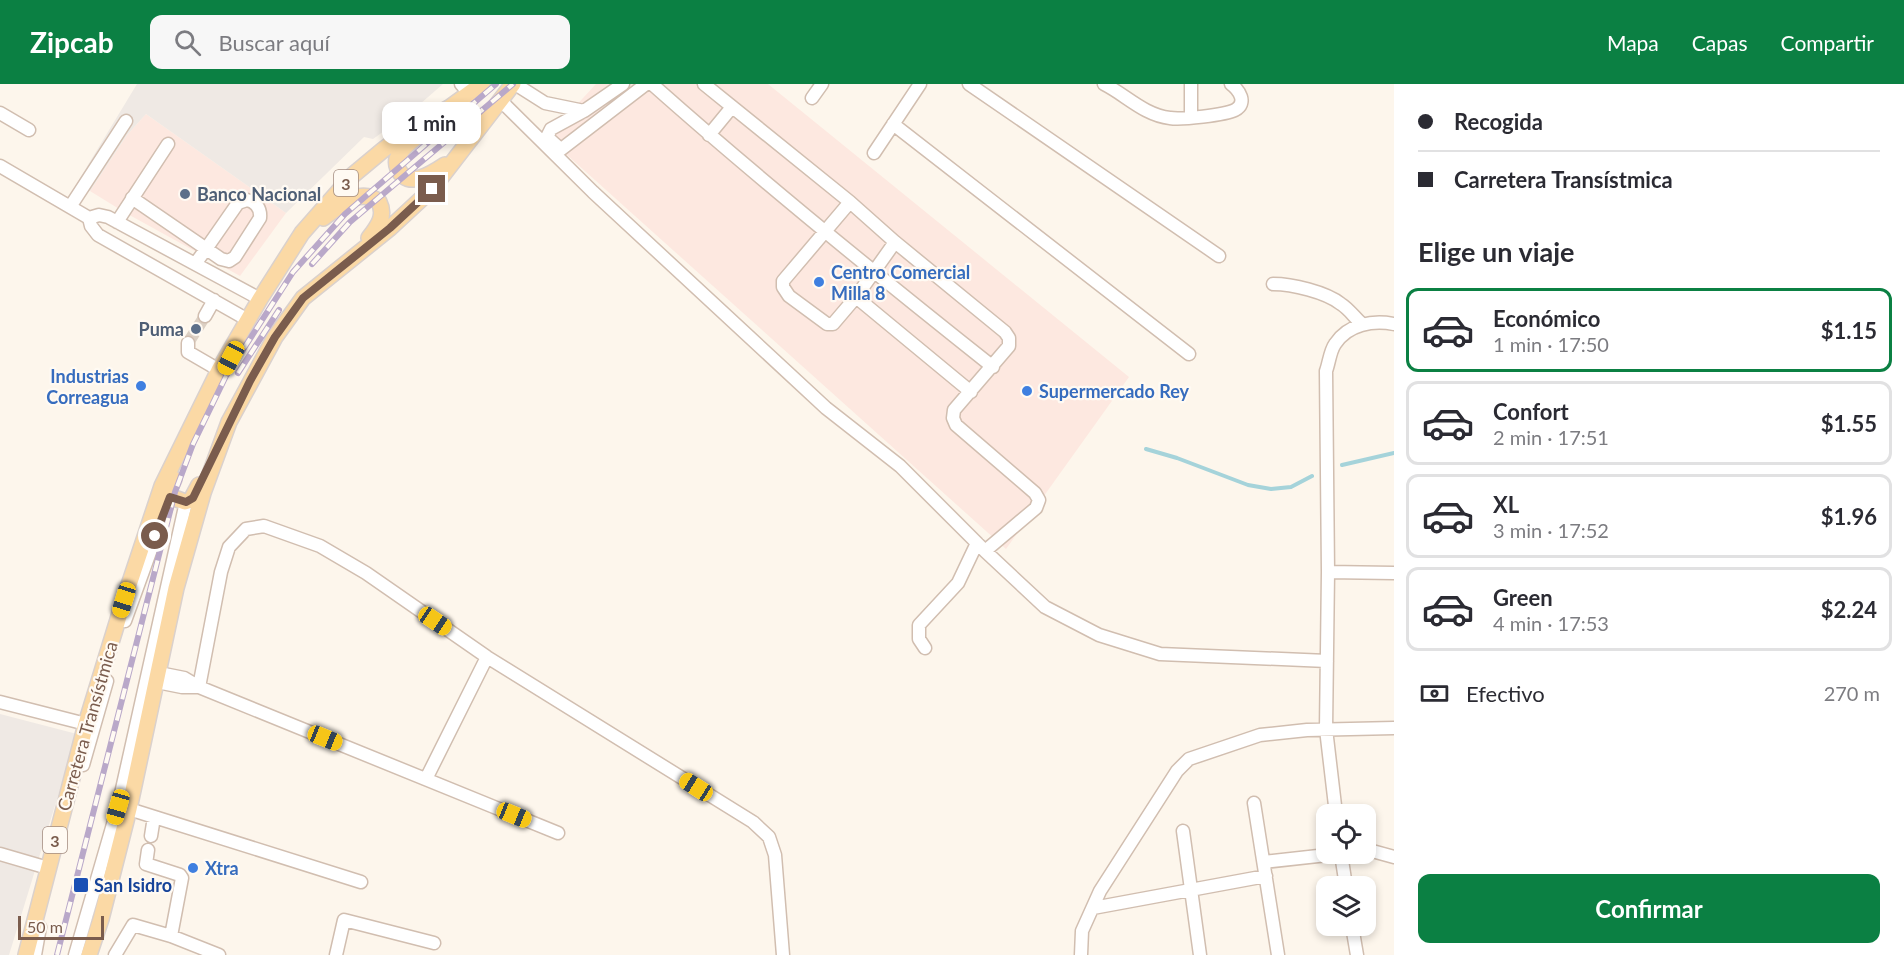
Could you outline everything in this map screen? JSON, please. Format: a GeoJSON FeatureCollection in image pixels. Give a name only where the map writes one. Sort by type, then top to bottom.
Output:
{"type":"FeatureCollection","features":[{"type":"Feature","properties":{"kind":"main road","name":"Carretera Transístmica"},"geometry":{"type":"LineString","coordinates":[[26,955],[86,724],[124,600],[162,486],[219,370],[302,233],[353,175],[411,129],[449,108],[466,89],[482,84]]}},
{"type":"Feature","properties":{"kind":"main road"},"geometry":{"type":"LineString","coordinates":[[248,320],[249,325],[214,391],[168,490],[170,497],[186,502],[193,498],[229,422],[275,337],[303,298],[390,228],[432,189],[514,84]]}},
{"type":"Feature","properties":{"kind":"main road"},"geometry":{"type":"LineString","coordinates":[[449,108],[405,147],[398,155],[397,165],[405,176],[420,179],[459,156]]}},
{"type":"Feature","properties":{"kind":"main road"},"geometry":{"type":"LineString","coordinates":[[302,233],[350,199],[360,195],[370,196],[378,202],[382,215],[378,228],[359,253]]}},
{"type":"Feature","properties":{"kind":"main road"},"geometry":{"type":"LineString","coordinates":[[89,955],[101,919],[129,809],[176,588],[203,493],[229,422]]}},
{"type":"Feature","properties":{"kind":"street"},"geometry":{"type":"LineString","coordinates":[[514,84],[545,103],[584,111]]}},
{"type":"Feature","properties":{"kind":"street"},"geometry":{"type":"LineString","coordinates":[[566,147],[555,146],[547,137],[551,129],[584,111],[623,84]]}},
{"type":"Feature","properties":{"kind":"street"},"geometry":{"type":"LineString","coordinates":[[555,154],[646,84]]}},
{"type":"Feature","properties":{"kind":"street"},"geometry":{"type":"LineString","coordinates":[[652,84],[709,135],[873,272],[993,367]]}},
{"type":"Feature","properties":{"kind":"street"},"geometry":{"type":"LineString","coordinates":[[704,84],[850,202],[1005,332],[1009,338],[1009,346],[954,410],[953,418],[956,425],[1039,500],[1036,508],[981,547],[958,583],[919,625],[919,639],[926,648]]}},
{"type":"Feature","properties":{"kind":"street"},"geometry":{"type":"LineString","coordinates":[[812,98],[822,84]]}},
{"type":"Feature","properties":{"kind":"street"},"geometry":{"type":"LineString","coordinates":[[874,153],[920,84]]}},
{"type":"Feature","properties":{"kind":"street"},"geometry":{"type":"LineString","coordinates":[[969,84],[1219,256]]}},
{"type":"Feature","properties":{"kind":"street"},"geometry":{"type":"LineString","coordinates":[[1104,84],[1118,88],[1146,111],[1169,118],[1235,110],[1242,97],[1239,90],[1232,84]]}},
{"type":"Feature","properties":{"kind":"street"},"geometry":{"type":"LineString","coordinates":[[1191,84],[1191,117]]}},
{"type":"Feature","properties":{"kind":"street"},"geometry":{"type":"LineString","coordinates":[[500,100],[593,192],[826,408],[900,466],[1045,607],[1099,635],[1160,654],[1327,661]]}},
{"type":"Feature","properties":{"kind":"street"},"geometry":{"type":"LineString","coordinates":[[709,135],[732,107]]}},
{"type":"Feature","properties":{"kind":"street"},"geometry":{"type":"LineString","coordinates":[[0,113],[29,130]]}},
{"type":"Feature","properties":{"kind":"street"},"geometry":{"type":"LineString","coordinates":[[70,207],[126,121]]}},
{"type":"Feature","properties":{"kind":"street"},"geometry":{"type":"LineString","coordinates":[[893,124],[1190,354]]}},
{"type":"Feature","properties":{"kind":"street"},"geometry":{"type":"LineString","coordinates":[[117,222],[168,144]]}},
{"type":"Feature","properties":{"kind":"street"},"geometry":{"type":"LineString","coordinates":[[0,166],[89,218],[91,226],[98,235],[248,320]]}},
{"type":"Feature","properties":{"kind":"street"},"geometry":{"type":"LineString","coordinates":[[132,198],[206,249],[225,261],[235,257],[260,218],[259,208],[252,201],[244,200],[238,203],[206,249],[195,264]]}},
{"type":"Feature","properties":{"kind":"street"},"geometry":{"type":"LineString","coordinates":[[850,202],[783,280],[783,288],[789,296],[827,324],[833,324],[856,297],[895,242]]}},
{"type":"Feature","properties":{"kind":"street"},"geometry":{"type":"LineString","coordinates":[[89,218],[99,215],[108,216],[260,299]]}},
{"type":"Feature","properties":{"kind":"street"},"geometry":{"type":"LineString","coordinates":[[1273,284],[1299,287],[1341,303],[1362,324]]}},
{"type":"Feature","properties":{"kind":"street"},"geometry":{"type":"LineString","coordinates":[[856,297],[970,392]]}},
{"type":"Feature","properties":{"kind":"street"},"geometry":{"type":"LineString","coordinates":[[204,316],[214,300]]}},
{"type":"Feature","properties":{"kind":"street"},"geometry":{"type":"LineString","coordinates":[[1335,804],[1326,729],[1328,572],[1326,371],[1335,345],[1344,335],[1362,324],[1379,321],[1394,324]]}},
{"type":"Feature","properties":{"kind":"street"},"geometry":{"type":"LineString","coordinates":[[188,343],[188,352],[219,370]]}},
{"type":"Feature","properties":{"kind":"street"},"geometry":{"type":"LineString","coordinates":[[35,955],[62,836],[110,669],[134,594],[170,497]]}},
{"type":"Feature","properties":{"kind":"street"},"geometry":{"type":"LineString","coordinates":[[75,955],[118,807],[186,502]]}},
{"type":"Feature","properties":{"kind":"street"},"geometry":{"type":"LineString","coordinates":[[199,687],[221,572],[229,547],[246,529],[256,526],[281,531],[320,546],[366,573],[487,657],[753,822],[769,837],[775,855],[783,955]]}},
{"type":"Feature","properties":{"kind":"street"},"geometry":{"type":"LineString","coordinates":[[1328,572],[1394,573]]}},
{"type":"Feature","properties":{"kind":"street"},"geometry":{"type":"LineString","coordinates":[[426,780],[487,657]]}},
{"type":"Feature","properties":{"kind":"street"},"geometry":{"type":"LineString","coordinates":[[158,677],[182,687],[199,687],[558,833]]}},
{"type":"Feature","properties":{"kind":"street"},"geometry":{"type":"LineString","coordinates":[[0,702],[86,724]]}},
{"type":"Feature","properties":{"kind":"street"},"geometry":{"type":"LineString","coordinates":[[1081,955],[1082,931],[1100,891],[1177,771],[1189,759],[1260,735],[1326,729],[1394,728]]}},
{"type":"Feature","properties":{"kind":"street"},"geometry":{"type":"LineString","coordinates":[[1254,803],[1278,955]]}},
{"type":"Feature","properties":{"kind":"street"},"geometry":{"type":"LineString","coordinates":[[129,809],[361,882]]}},
{"type":"Feature","properties":{"kind":"street"},"geometry":{"type":"LineString","coordinates":[[151,836],[154,817]]}},
{"type":"Feature","properties":{"kind":"street"},"geometry":{"type":"LineString","coordinates":[[1183,831],[1200,955]]}},
{"type":"Feature","properties":{"kind":"street"},"geometry":{"type":"LineString","coordinates":[[148,850],[146,864],[180,875],[182,878],[171,936]]}},
{"type":"Feature","properties":{"kind":"street"},"geometry":{"type":"LineString","coordinates":[[1376,852],[1394,857]]}},
{"type":"Feature","properties":{"kind":"street"},"geometry":{"type":"LineString","coordinates":[[0,854],[48,868]]}},
{"type":"Feature","properties":{"kind":"street"},"geometry":{"type":"LineString","coordinates":[[1264,862],[1316,856]]}},
{"type":"Feature","properties":{"kind":"street"},"geometry":{"type":"LineString","coordinates":[[1093,908],[1266,876]]}},
{"type":"Feature","properties":{"kind":"street"},"geometry":{"type":"LineString","coordinates":[[336,955],[344,920],[434,943]]}},
{"type":"Feature","properties":{"kind":"street"},"geometry":{"type":"LineString","coordinates":[[115,955],[133,925],[171,936],[219,955]]}},
{"type":"Feature","properties":{"kind":"street"},"geometry":{"type":"LineString","coordinates":[[1354,936],[1357,955]]}},
{"type":"Feature","properties":{"kind":"shaded area"},"geometry":{"type":"Polygon","coordinates":[[[137,84],[443,84],[412,111],[373,139],[364,137],[286,213],[146,114],[127,135],[90,191],[77,183],[137,84]]]}},
{"type":"Feature","properties":{"kind":"shaded area","name":"Centro Comercial Milla 8"},"geometry":{"type":"Polygon","coordinates":[[[596,84],[768,84],[1129,377],[1006,549],[547,137],[596,84]]]}},
{"type":"Feature","properties":{"kind":"shaded area"},"geometry":{"type":"Polygon","coordinates":[[[146,114],[286,213],[240,276],[90,191],[127,135],[146,114]]]}},
{"type":"Feature","properties":{"kind":"shaded area"},"geometry":{"type":"Polygon","coordinates":[[[0,714],[77,734],[9,955],[0,955],[0,714]]]}},
{"type":"Feature","properties":{"kind":"waterway"},"geometry":{"type":"LineString","coordinates":[[1146,449],[1177,458],[1248,485],[1271,489],[1291,487],[1312,476]]}},
{"type":"Feature","properties":{"kind":"waterway"},"geometry":{"type":"LineString","coordinates":[[1342,465],[1394,453]]}},
{"type":"Feature","properties":{"kind":"tunnel"},"geometry":{"type":"LineString","coordinates":[[188,343],[205,316]]}},
{"type":"Feature","properties":{"kind":"railway"},"geometry":{"type":"LineString","coordinates":[[57,955],[175,492],[193,444],[226,376],[293,272],[345,214],[496,84]]}},
{"type":"Feature","properties":{"kind":"railway"},"geometry":{"type":"LineString","coordinates":[[312,264],[350,222],[513,84]]}},
{"type":"Feature","properties":{"kind":"railway"},"geometry":{"type":"LineString","coordinates":[[238,373],[279,310]]}},
{"type":"Feature","properties":{"kind":"place","name":"Banco Nacional"},"geometry":{"type":"Point","coordinates":[185,194]}},
{"type":"Feature","properties":{"kind":"place","name":"Centro Comercial Milla 8"},"geometry":{"type":"Point","coordinates":[819,282]}},
{"type":"Feature","properties":{"kind":"place","name":"Puma"},"geometry":{"type":"Point","coordinates":[196,329]}},
{"type":"Feature","properties":{"kind":"place","name":"Industrias Correagua"},"geometry":{"type":"Point","coordinates":[141,386]}},
{"type":"Feature","properties":{"kind":"place","name":"Supermercado Rey"},"geometry":{"type":"Point","coordinates":[1027,391]}},
{"type":"Feature","properties":{"kind":"place","name":"Xtra"},"geometry":{"type":"Point","coordinates":[193,868]}},
{"type":"Feature","properties":{"kind":"place","name":"San Isidro"},"geometry":{"type":"Point","coordinates":[81,885]}},
{"type":"Feature","properties":{"kind":"route"},"geometry":{"type":"LineString","coordinates":[[155,536],[170,497],[186,502],[193,498],[250,381],[275,337],[303,298],[390,228],[432,189]]}}]}
